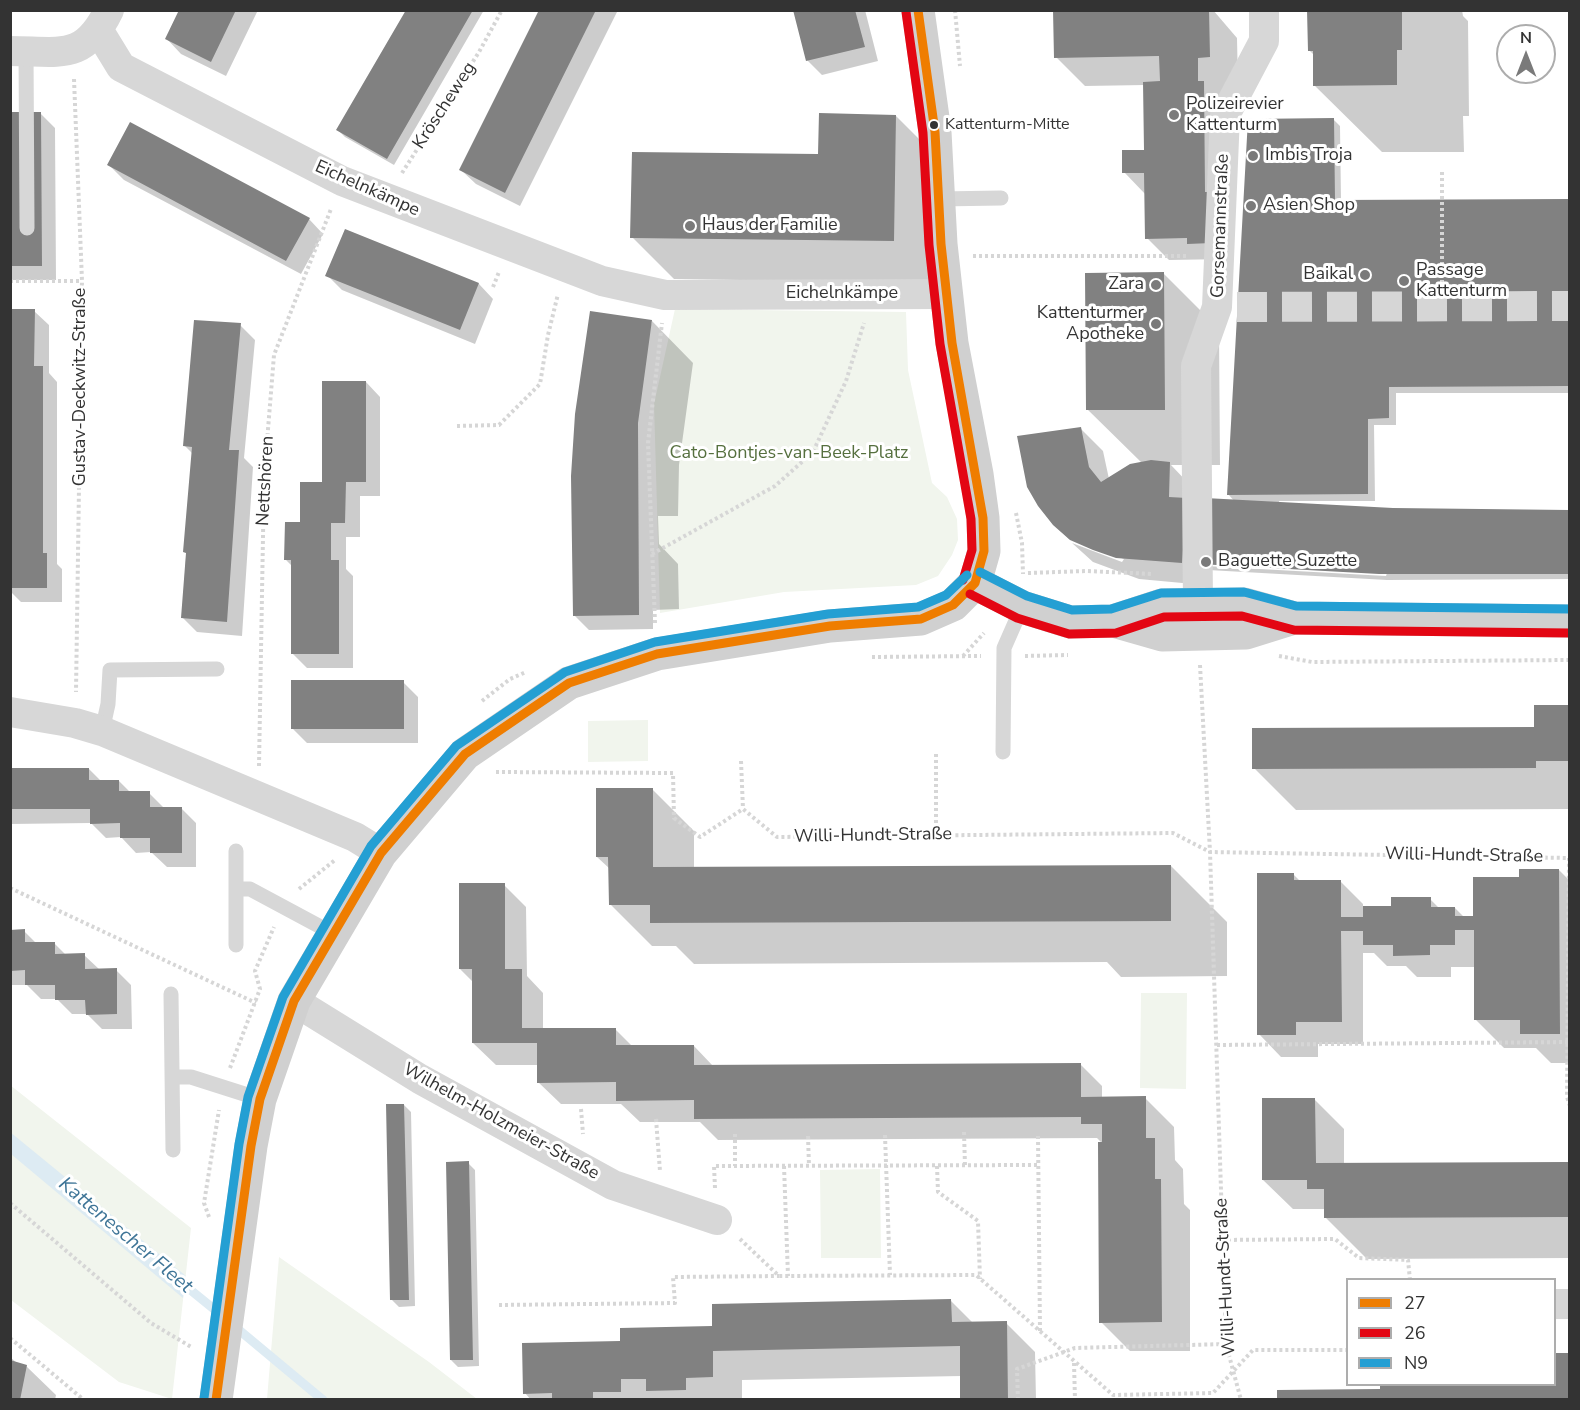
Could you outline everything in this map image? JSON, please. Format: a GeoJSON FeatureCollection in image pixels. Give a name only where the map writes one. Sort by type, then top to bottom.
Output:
{"type":"FeatureCollection","features":[{"type":"Feature","properties":{"kind":"street"},"geometry":{"type":"LineString","coordinates":[[219,1385],[260,1099],[294,1001],[332,933],[368,845],[465,754],[569,683],[657,654],[830,626],[921,620],[953,605],[975,583],[984,551],[982,518],[952,343],[946,294],[934,121],[918,10]]}},
{"type":"Feature","properties":{"kind":"street","name":"Gorsemannstraße"},"geometry":{"type":"LineString","coordinates":[[1198,619],[1196,366],[1227,307],[1225,116],[1264,41],[1264,10]]}},
{"type":"Feature","properties":{"kind":"street","name":"Eichelnkämpe"},"geometry":{"type":"LineString","coordinates":[[104,21],[121,67],[342,181],[602,281],[665,295],[946,294]]}},
{"type":"Feature","properties":{"kind":"street"},"geometry":{"type":"LineString","coordinates":[[18,51],[72,51],[104,21]]}},
{"type":"Feature","properties":{"kind":"street"},"geometry":{"type":"LineString","coordinates":[[975,583],[1022,607],[1070,622],[1113,621],[1162,635],[1198,619],[1246,633],[1294,618],[1569,621]]}},
{"type":"Feature","properties":{"kind":"street"},"geometry":{"type":"LineString","coordinates":[[10,712],[88,727],[258,795],[368,845]]}},
{"type":"Feature","properties":{"kind":"street","name":"Wilhelm-Holzmeier-Straße"},"geometry":{"type":"LineString","coordinates":[[294,1001],[420,1078],[613,1185],[717,1220]]}},
{"type":"Feature","properties":{"kind":"lane"},"geometry":{"type":"LineString","coordinates":[[18,51],[27,228]]}},
{"type":"Feature","properties":{"kind":"lane"},"geometry":{"type":"LineString","coordinates":[[939,200],[1001,198]]}},
{"type":"Feature","properties":{"kind":"lane"},"geometry":{"type":"LineString","coordinates":[[1003,752],[1004,648],[1022,607]]}},
{"type":"Feature","properties":{"kind":"lane"},"geometry":{"type":"LineString","coordinates":[[88,727],[108,705],[110,670],[217,669]]}},
{"type":"Feature","properties":{"kind":"lane"},"geometry":{"type":"LineString","coordinates":[[236,851],[236,945]]}},
{"type":"Feature","properties":{"kind":"lane"},"geometry":{"type":"LineString","coordinates":[[236,889],[250,889],[332,933]]}},
{"type":"Feature","properties":{"kind":"lane"},"geometry":{"type":"LineString","coordinates":[[171,994],[173,1150]]}},
{"type":"Feature","properties":{"kind":"lane"},"geometry":{"type":"LineString","coordinates":[[173,1077],[191,1077],[260,1099]]}},
{"type":"Feature","properties":{"kind":"path","name":"Kröscheweg"},"geometry":{"type":"LineString","coordinates":[[385,199],[479,52],[502,10]]}},
{"type":"Feature","properties":{"kind":"path","name":"Gustav-Deckwitz-Straße"},"geometry":{"type":"LineString","coordinates":[[72,51],[82,280],[80,538],[88,727]]}},
{"type":"Feature","properties":{"kind":"path"},"geometry":{"type":"LineString","coordinates":[[1442,172],[1442,307]]}},
{"type":"Feature","properties":{"kind":"path","name":"Nettshören"},"geometry":{"type":"LineString","coordinates":[[258,795],[264,479],[274,355],[342,181]]}},
{"type":"Feature","properties":{"kind":"path"},"geometry":{"type":"LineString","coordinates":[[973,256],[1160,256]]}},
{"type":"Feature","properties":{"kind":"path"},"geometry":{"type":"LineString","coordinates":[[457,426],[499,425],[540,384],[548,335],[565,267]]}},
{"type":"Feature","properties":{"kind":"path"},"geometry":{"type":"LineString","coordinates":[[10,280],[82,280]]}},
{"type":"Feature","properties":{"kind":"path"},"geometry":{"type":"LineString","coordinates":[[652,554],[775,486],[813,452],[846,381],[873,293]]}},
{"type":"Feature","properties":{"kind":"path"},"geometry":{"type":"LineString","coordinates":[[656,623],[648,443],[665,295]]}},
{"type":"Feature","properties":{"kind":"path","name":"Willi-Hundt-Straße"},"geometry":{"type":"LineString","coordinates":[[1198,619],[1210,852],[1227,1344],[1241,1400]]}},
{"type":"Feature","properties":{"kind":"path"},"geometry":{"type":"LineString","coordinates":[[644,627],[667,622]]}},
{"type":"Feature","properties":{"kind":"path"},"geometry":{"type":"LineString","coordinates":[[870,657],[962,656]]}},
{"type":"Feature","properties":{"kind":"path"},"geometry":{"type":"LineString","coordinates":[[477,706],[510,679],[530,670]]}},
{"type":"Feature","properties":{"kind":"path"},"geometry":{"type":"LineString","coordinates":[[936,754],[936,836]]}},
{"type":"Feature","properties":{"kind":"path"},"geometry":{"type":"LineString","coordinates":[[498,765],[492,772],[673,773],[674,818],[700,837],[743,809],[741,761]]}},
{"type":"Feature","properties":{"kind":"path","name":"Willi-Hundt-Straße"},"geometry":{"type":"LineString","coordinates":[[743,809],[777,837],[1173,833],[1210,852],[1569,858],[1569,1106]]}},
{"type":"Feature","properties":{"kind":"path"},"geometry":{"type":"LineString","coordinates":[[210,1220],[204,1203],[223,1086],[260,989],[255,971],[287,898],[368,845]]}},
{"type":"Feature","properties":{"kind":"path"},"geometry":{"type":"LineString","coordinates":[[10,888],[256,1003]]}},
{"type":"Feature","properties":{"kind":"path"},"geometry":{"type":"LineString","coordinates":[[1217,1045],[1568,1042]]}},
{"type":"Feature","properties":{"kind":"path"},"geometry":{"type":"LineString","coordinates":[[656,1119],[663,1202]]}},
{"type":"Feature","properties":{"kind":"path"},"geometry":{"type":"LineString","coordinates":[[964,1132],[965,1166]]}},
{"type":"Feature","properties":{"kind":"path"},"geometry":{"type":"LineString","coordinates":[[735,1134],[735,1166]]}},
{"type":"Feature","properties":{"kind":"path"},"geometry":{"type":"LineString","coordinates":[[885,1135],[890,1275]]}},
{"type":"Feature","properties":{"kind":"path"},"geometry":{"type":"LineString","coordinates":[[808,1136],[809,1166]]}},
{"type":"Feature","properties":{"kind":"path"},"geometry":{"type":"LineString","coordinates":[[1038,1136],[1040,1332]]}},
{"type":"Feature","properties":{"kind":"path"},"geometry":{"type":"LineString","coordinates":[[779,1276],[756,1252],[717,1220],[714,1166],[1038,1165]]}},
{"type":"Feature","properties":{"kind":"path"},"geometry":{"type":"LineString","coordinates":[[784,1166],[788,1276]]}},
{"type":"Feature","properties":{"kind":"path"},"geometry":{"type":"LineString","coordinates":[[937,1166],[938,1192],[978,1221],[980,1279]]}},
{"type":"Feature","properties":{"kind":"path"},"geometry":{"type":"LineString","coordinates":[[10,1203],[151,1323],[195,1349],[219,1385]]}},
{"type":"Feature","properties":{"kind":"path"},"geometry":{"type":"LineString","coordinates":[[1222,1240],[1335,1239],[1359,1258],[1408,1260],[1410,1278]]}},
{"type":"Feature","properties":{"kind":"path"},"geometry":{"type":"LineString","coordinates":[[499,1305],[675,1303],[673,1277],[976,1275],[1113,1395],[1142,1397],[1213,1393],[1253,1350],[1346,1350]]}},
{"type":"Feature","properties":{"kind":"path"},"geometry":{"type":"LineString","coordinates":[[10,1338],[84,1400]]}},
{"type":"Feature","properties":{"kind":"path"},"geometry":{"type":"LineString","coordinates":[[1018,1400],[1017,1369],[1061,1351],[1075,1348],[1227,1344]]}},
{"type":"Feature","properties":{"kind":"path"},"geometry":{"type":"LineString","coordinates":[[1074,1362],[1075,1400]]}},
{"type":"Feature","properties":{"kind":"green space","name":"Cato-Bontjes-van-Beek-Platz"},"geometry":{"type":"Polygon","coordinates":[[[675,309],[906,312],[908,370],[932,483],[947,497],[957,519],[958,540],[952,555],[938,576],[916,585],[784,592],[660,613],[654,404],[675,309]]]}},
{"type":"Feature","properties":{"kind":"green space"},"geometry":{"type":"Polygon","coordinates":[[[648,720],[648,761],[588,762],[588,721],[648,720]]]}},
{"type":"Feature","properties":{"kind":"green space"},"geometry":{"type":"Polygon","coordinates":[[[1141,993],[1187,993],[1186,1089],[1140,1088],[1141,993]]]}},
{"type":"Feature","properties":{"kind":"green space"},"geometry":{"type":"Polygon","coordinates":[[[10,1085],[191,1228],[172,1399],[119,1382],[11,1300],[10,1085]]]}},
{"type":"Feature","properties":{"kind":"green space"},"geometry":{"type":"Polygon","coordinates":[[[880,1169],[881,1258],[821,1258],[820,1170],[880,1169]]]}},
{"type":"Feature","properties":{"kind":"green space"},"geometry":{"type":"Polygon","coordinates":[[[279,1257],[429,1362],[477,1399],[267,1399],[279,1257]]]}},
{"type":"Feature","properties":{"kind":"water"},"geometry":{"type":"Polygon","coordinates":[[[10,1132],[186,1276],[183,1298],[11,1154],[10,1132]]]}},
{"type":"Feature","properties":{"kind":"building"},"geometry":{"type":"Polygon","coordinates":[[[179,10],[236,10],[211,62],[165,39],[179,10]]]}},
{"type":"Feature","properties":{"kind":"building"},"geometry":{"type":"Polygon","coordinates":[[[406,10],[473,10],[387,159],[336,130],[406,10]]]}},
{"type":"Feature","properties":{"kind":"building"},"geometry":{"type":"Polygon","coordinates":[[[539,10],[596,10],[505,193],[459,170],[539,10]]]}},
{"type":"Feature","properties":{"kind":"building"},"geometry":{"type":"Polygon","coordinates":[[[793,10],[855,10],[865,47],[806,61],[793,10]]]}},
{"type":"Feature","properties":{"kind":"building"},"geometry":{"type":"Polygon","coordinates":[[[1053,10],[1209,10],[1210,57],[1198,58],[1198,81],[1204,81],[1205,192],[1212,192],[1212,243],[1187,244],[1187,238],[1145,239],[1144,173],[1122,173],[1122,150],[1144,150],[1143,82],[1160,81],[1159,56],[1054,58],[1053,10]]]}},
{"type":"Feature","properties":{"kind":"building"},"geometry":{"type":"Polygon","coordinates":[[[1307,10],[1402,10],[1402,50],[1397,50],[1397,85],[1313,86],[1313,51],[1308,51],[1307,10]]]}},
{"type":"Feature","properties":{"kind":"building"},"geometry":{"type":"Polygon","coordinates":[[[10,112],[41,112],[42,266],[10,266],[10,112]]]}},
{"type":"Feature","properties":{"kind":"building"},"geometry":{"type":"Polygon","coordinates":[[[819,113],[896,115],[894,241],[630,238],[632,152],[818,154],[819,113]]]}},
{"type":"Feature","properties":{"kind":"building","name":"Passage Kattenturm"},"geometry":{"type":"Polygon","coordinates":[[[1334,118],[1335,200],[1569,199],[1569,386],[1389,387],[1389,418],[1368,419],[1368,494],[1227,495],[1248,119],[1334,118]]]}},
{"type":"Feature","properties":{"kind":"building"},"geometry":{"type":"Polygon","coordinates":[[[130,122],[310,218],[286,261],[107,165],[130,122]]]}},
{"type":"Feature","properties":{"kind":"building"},"geometry":{"type":"Polygon","coordinates":[[[345,229],[479,283],[460,330],[325,276],[345,229]]]}},
{"type":"Feature","properties":{"kind":"building"},"geometry":{"type":"Polygon","coordinates":[[[1164,272],[1165,410],[1086,410],[1085,273],[1164,272]]]}},
{"type":"Feature","properties":{"kind":"building"},"geometry":{"type":"Polygon","coordinates":[[[10,309],[35,309],[34,366],[43,366],[43,553],[47,553],[47,588],[10,588],[10,309]]]}},
{"type":"Feature","properties":{"kind":"building"},"geometry":{"type":"Polygon","coordinates":[[[590,311],[652,320],[638,423],[639,615],[573,616],[571,476],[575,414],[590,311]]]}},
{"type":"Feature","properties":{"kind":"building"},"geometry":{"type":"Polygon","coordinates":[[[194,320],[241,323],[229,450],[239,450],[227,622],[181,618],[186,553],[183,552],[192,447],[183,446],[194,320]]]}},
{"type":"Feature","properties":{"kind":"building"},"geometry":{"type":"Polygon","coordinates":[[[322,381],[366,381],[366,482],[346,482],[345,523],[331,523],[331,560],[339,560],[339,654],[291,654],[291,560],[284,560],[285,522],[300,522],[300,482],[322,482],[322,381]]]}},
{"type":"Feature","properties":{"kind":"building"},"geometry":{"type":"Polygon","coordinates":[[[1081,427],[1089,467],[1101,482],[1130,464],[1151,460],[1170,462],[1169,497],[1187,498],[1182,563],[1116,558],[1093,550],[1070,540],[1053,525],[1038,506],[1027,487],[1017,436],[1081,427]]]}},
{"type":"Feature","properties":{"kind":"building"},"geometry":{"type":"Polygon","coordinates":[[[1205,498],[1393,508],[1569,510],[1569,574],[1379,574],[1199,564],[1205,498]]]}},
{"type":"Feature","properties":{"kind":"building"},"geometry":{"type":"Polygon","coordinates":[[[291,680],[404,680],[404,729],[291,729],[291,680]]]}},
{"type":"Feature","properties":{"kind":"building"},"geometry":{"type":"Polygon","coordinates":[[[1534,705],[1569,705],[1569,761],[1536,761],[1536,768],[1252,769],[1252,728],[1534,727],[1534,705]]]}},
{"type":"Feature","properties":{"kind":"building"},"geometry":{"type":"Polygon","coordinates":[[[10,768],[89,768],[89,780],[119,780],[119,791],[150,791],[150,807],[182,807],[182,853],[150,853],[150,838],[120,838],[120,823],[90,824],[90,809],[10,809],[10,768]]]}},
{"type":"Feature","properties":{"kind":"building"},"geometry":{"type":"Polygon","coordinates":[[[596,788],[653,788],[653,867],[1171,865],[1171,921],[650,923],[650,905],[609,905],[608,857],[596,857],[596,788]]]}},
{"type":"Feature","properties":{"kind":"building"},"geometry":{"type":"Polygon","coordinates":[[[1519,869],[1559,869],[1560,1034],[1520,1034],[1520,1020],[1474,1020],[1474,930],[1455,930],[1455,945],[1430,945],[1430,955],[1393,956],[1393,945],[1363,945],[1363,931],[1341,931],[1342,1022],[1296,1022],[1296,1035],[1257,1035],[1257,873],[1294,873],[1294,880],[1341,880],[1341,917],[1363,917],[1363,906],[1391,906],[1391,897],[1431,897],[1431,907],[1455,907],[1455,916],[1473,916],[1473,877],[1519,877],[1519,869]]]}},
{"type":"Feature","properties":{"kind":"building"},"geometry":{"type":"Polygon","coordinates":[[[459,883],[505,883],[505,969],[522,969],[522,1028],[616,1028],[616,1045],[694,1045],[694,1065],[1081,1063],[1081,1097],[1146,1096],[1146,1138],[1155,1138],[1155,1179],[1161,1179],[1162,1322],[1099,1323],[1098,1142],[1102,1142],[1102,1124],[1081,1124],[1081,1117],[694,1119],[694,1100],[616,1101],[616,1082],[537,1083],[537,1043],[472,1043],[472,969],[459,969],[459,883]]]}},
{"type":"Feature","properties":{"kind":"building"},"geometry":{"type":"Polygon","coordinates":[[[25,929],[25,942],[55,942],[55,954],[85,953],[85,969],[117,968],[117,1014],[86,1015],[85,1000],[55,1000],[55,985],[25,985],[25,970],[10,971],[10,930],[25,929]]]}},
{"type":"Feature","properties":{"kind":"building"},"geometry":{"type":"Polygon","coordinates":[[[1262,1098],[1315,1098],[1316,1163],[1569,1162],[1569,1217],[1324,1218],[1324,1189],[1307,1189],[1307,1180],[1262,1180],[1262,1098]]]}},
{"type":"Feature","properties":{"kind":"building"},"geometry":{"type":"Polygon","coordinates":[[[386,1104],[404,1104],[409,1300],[390,1300],[386,1104]]]}},
{"type":"Feature","properties":{"kind":"building"},"geometry":{"type":"Polygon","coordinates":[[[469,1161],[473,1360],[450,1360],[446,1162],[469,1161]]]}},
{"type":"Feature","properties":{"kind":"building"},"geometry":{"type":"Polygon","coordinates":[[[951,1299],[952,1322],[1007,1321],[1008,1400],[960,1400],[960,1346],[713,1351],[713,1377],[686,1378],[686,1390],[646,1391],[646,1379],[621,1379],[621,1392],[593,1392],[593,1400],[552,1400],[552,1393],[523,1394],[522,1343],[620,1341],[620,1328],[712,1326],[712,1304],[951,1299]]]}},
{"type":"Feature","properties":{"kind":"building"},"geometry":{"type":"Polygon","coordinates":[[[1556,1353],[1569,1353],[1569,1400],[1277,1400],[1277,1390],[1380,1389],[1380,1386],[1556,1386],[1556,1353]]]}},
{"type":"Feature","properties":{"kind":"building"},"geometry":{"type":"Polygon","coordinates":[[[10,1360],[27,1365],[20,1400],[10,1400],[10,1360]]]}},
{"type":"Feature","properties":{"kind":"waterway","name":"Kattenescher Fleet"},"geometry":{"type":"LineString","coordinates":[[177,1279],[220,1314]]}},
{"type":"Feature","properties":{"kind":"waterway","name":"Kattenescher Fleet"},"geometry":{"type":"LineString","coordinates":[[233,1325],[323,1400]]}},
{"type":"Feature","properties":{"kind":"tunnel"},"geometry":{"type":"LineString","coordinates":[[1237,307],[1570,306]]}},
{"type":"Feature","properties":{"kind":"transit line","name":"27"},"geometry":{"type":"LineString","coordinates":[[918,10],[935,132],[941,244],[952,343],[983,518],[984,551],[975,583]]}},
{"type":"Feature","properties":{"kind":"transit line","name":"26"},"geometry":{"type":"LineString","coordinates":[[906,12],[923,133],[929,245],[940,344],[971,519],[972,550],[963,580]]}},
{"type":"Feature","properties":{"kind":"transit line","name":"N9"},"geometry":{"type":"LineString","coordinates":[[980,572],[1027,596],[1072,610],[1111,609],[1161,593],[1244,592],[1296,606],[1570,609]]}},
{"type":"Feature","properties":{"kind":"transit line","name":"N9"},"geometry":{"type":"LineString","coordinates":[[204,1398],[239,1144],[248,1097],[283,997],[371,846],[456,746],[565,672],[655,642],[828,614],[918,607],[946,595],[967,575]]}},
{"type":"Feature","properties":{"kind":"transit line","name":"27"},"geometry":{"type":"LineString","coordinates":[[216,1400],[251,1146],[260,1099],[294,1001],[381,853],[465,754],[569,683],[657,654],[830,626],[921,619],[953,605],[975,583]]}},
{"type":"Feature","properties":{"kind":"transit line","name":"26"},"geometry":{"type":"LineString","coordinates":[[970,594],[1017,618],[1069,634],[1116,633],[1164,617],[1242,616],[1294,630],[1570,633]]}},
{"type":"Feature","properties":{"kind":"place","name":"Polizeirevier Kattenturm"},"geometry":{"type":"Point","coordinates":[1174,115]}},
{"type":"Feature","properties":{"kind":"place","name":"Kattenturm-Mitte"},"geometry":{"type":"Point","coordinates":[934,125]}},
{"type":"Feature","properties":{"kind":"place","name":"Imbis Troja"},"geometry":{"type":"Point","coordinates":[1253,156]}},
{"type":"Feature","properties":{"kind":"place","name":"Asien Shop"},"geometry":{"type":"Point","coordinates":[1251,206]}},
{"type":"Feature","properties":{"kind":"place","name":"Haus der Familie"},"geometry":{"type":"Point","coordinates":[690,226]}},
{"type":"Feature","properties":{"kind":"place","name":"Baikal"},"geometry":{"type":"Point","coordinates":[1365,275]}},
{"type":"Feature","properties":{"kind":"place","name":"Passage Kattenturm"},"geometry":{"type":"Point","coordinates":[1404,281]}},
{"type":"Feature","properties":{"kind":"place","name":"Zara"},"geometry":{"type":"Point","coordinates":[1156,285]}},
{"type":"Feature","properties":{"kind":"place","name":"Kattenturmer Apotheke"},"geometry":{"type":"Point","coordinates":[1156,324]}},
{"type":"Feature","properties":{"kind":"place","name":"Baguette Suzette"},"geometry":{"type":"Point","coordinates":[1206,562]}}]}
